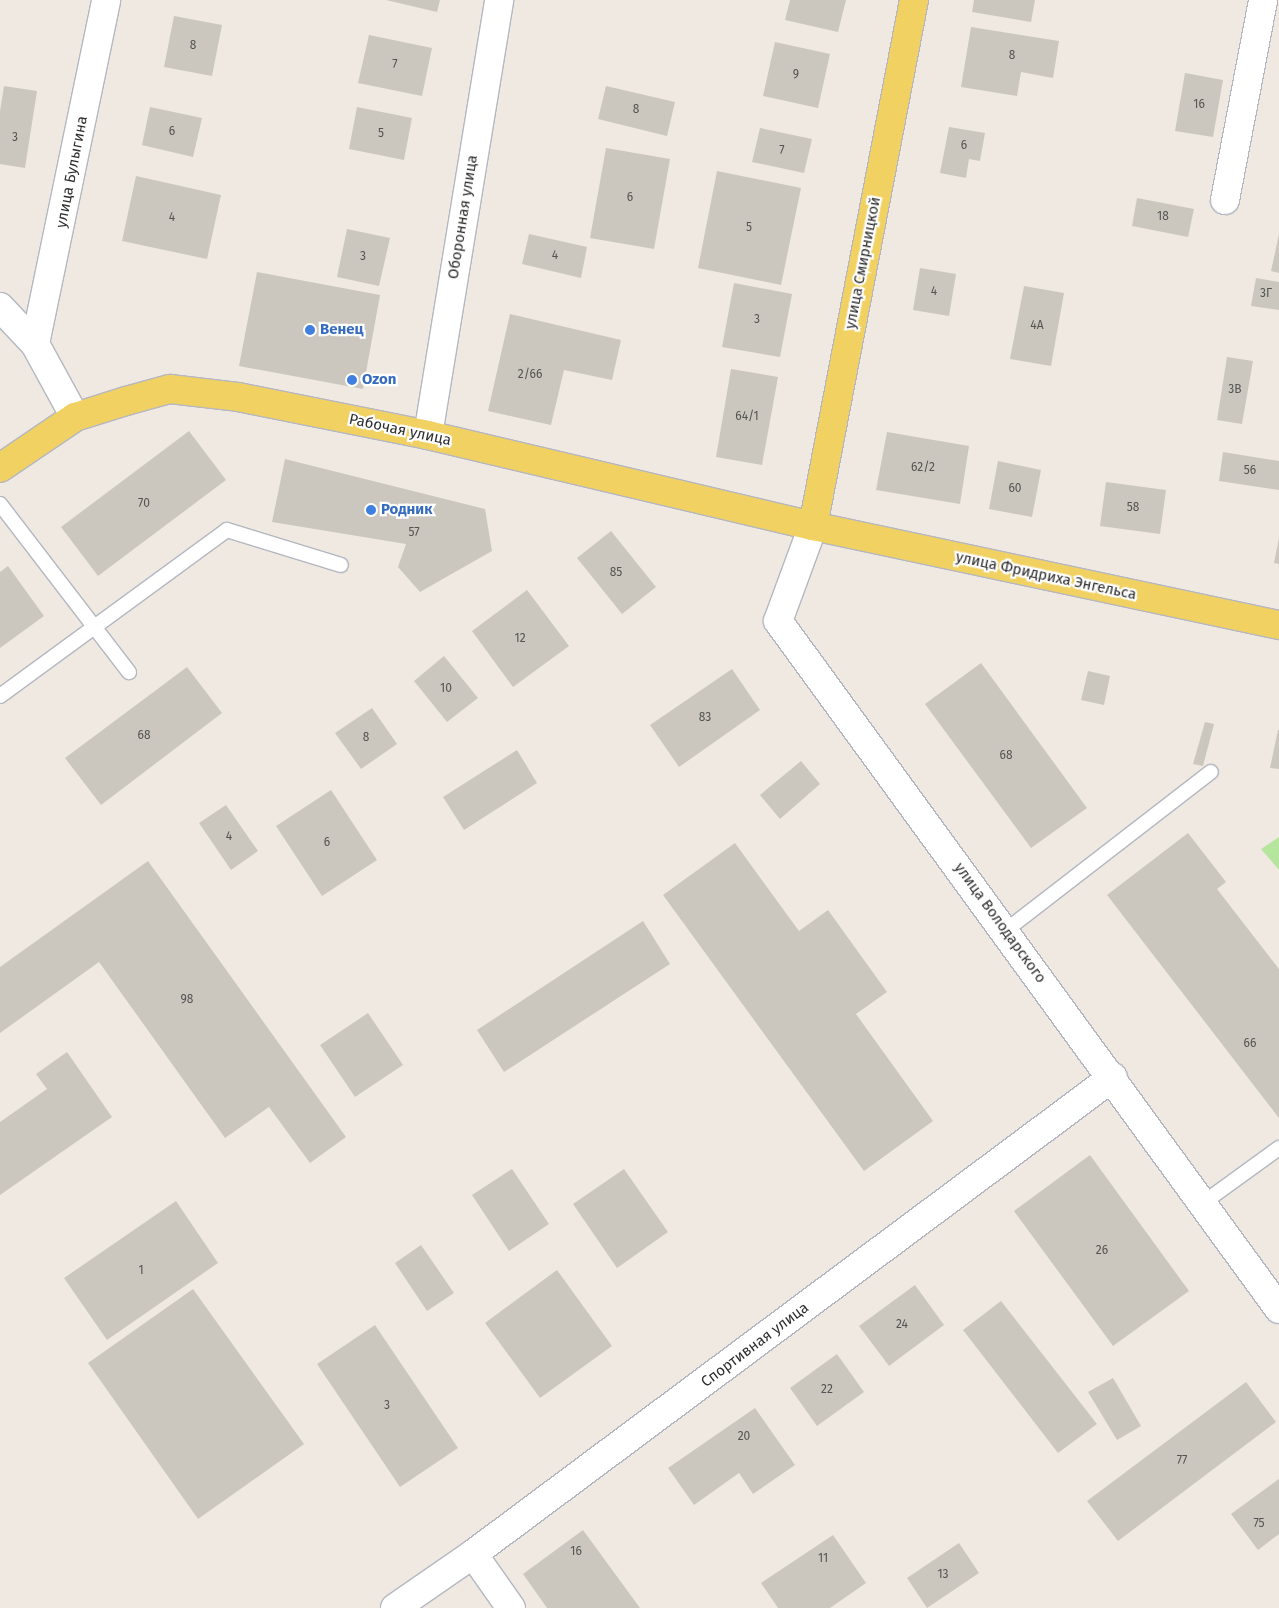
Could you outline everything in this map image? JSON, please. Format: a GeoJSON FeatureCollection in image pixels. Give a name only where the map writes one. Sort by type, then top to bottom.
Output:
{"type":"FeatureCollection","features":[{"type":"Feature","properties":{"kind":"main road","name":"улица Смирницкой"},"geometry":{"type":"LineString","coordinates":[[812,526],[914,0]]}},
{"type":"Feature","properties":{"kind":"main road","name":"Рабочая улица"},"geometry":{"type":"LineString","coordinates":[[0,468],[75,417],[170,390],[238,398],[428,434],[812,526]]}},
{"type":"Feature","properties":{"kind":"main road","name":"улица Фридриха Энгельса"},"geometry":{"type":"LineString","coordinates":[[812,526],[1279,625]]}},
{"type":"Feature","properties":{"kind":"street","name":"улица Булыгина"},"geometry":{"type":"LineString","coordinates":[[35,344],[106,0]]}},
{"type":"Feature","properties":{"kind":"street","name":"Оборонная улица"},"geometry":{"type":"LineString","coordinates":[[428,434],[499,0]]}},
{"type":"Feature","properties":{"kind":"street"},"geometry":{"type":"LineString","coordinates":[[1225,200],[1263,0]]}},
{"type":"Feature","properties":{"kind":"street"},"geometry":{"type":"LineString","coordinates":[[0,307],[35,344],[75,417]]}},
{"type":"Feature","properties":{"kind":"street","name":"улица Володарского"},"geometry":{"type":"LineString","coordinates":[[812,526],[778,621],[1113,1077],[1279,1309]]}},
{"type":"Feature","properties":{"kind":"street","name":"Спортивная улица"},"geometry":{"type":"LineString","coordinates":[[395,1608],[473,1554],[1113,1077]]}},
{"type":"Feature","properties":{"kind":"street"},"geometry":{"type":"LineString","coordinates":[[473,1554],[511,1608]]}},
{"type":"Feature","properties":{"kind":"lane"},"geometry":{"type":"LineString","coordinates":[[0,504],[129,672]]}},
{"type":"Feature","properties":{"kind":"lane"},"geometry":{"type":"LineString","coordinates":[[0,696],[227,530],[341,564]]}},
{"type":"Feature","properties":{"kind":"lane"},"geometry":{"type":"LineString","coordinates":[[1005,931],[1211,772]]}},
{"type":"Feature","properties":{"kind":"lane"},"geometry":{"type":"LineString","coordinates":[[1203,1203],[1279,1148]]}},
{"type":"Feature","properties":{"kind":"green space"},"geometry":{"type":"Polygon","coordinates":[[[1279,837],[1279,870],[1261,849],[1279,837]]]}},
{"type":"Feature","properties":{"kind":"building"},"geometry":{"type":"Polygon","coordinates":[[[386,0],[440,0],[437,12],[386,0]]]}},
{"type":"Feature","properties":{"kind":"building"},"geometry":{"type":"Polygon","coordinates":[[[790,0],[846,0],[838,32],[785,20],[790,0]]]}},
{"type":"Feature","properties":{"kind":"building"},"geometry":{"type":"Polygon","coordinates":[[[974,0],[1035,0],[1031,22],[972,12],[974,0]]]}},
{"type":"Feature","properties":{"kind":"building"},"geometry":{"type":"Polygon","coordinates":[[[174,16],[222,25],[212,76],[164,67],[174,16]]]}},
{"type":"Feature","properties":{"kind":"building"},"geometry":{"type":"Polygon","coordinates":[[[971,27],[1059,41],[1053,78],[1021,72],[1017,96],[961,87],[971,27]]]}},
{"type":"Feature","properties":{"kind":"building"},"geometry":{"type":"Polygon","coordinates":[[[369,35],[432,48],[422,96],[358,83],[369,35]]]}},
{"type":"Feature","properties":{"kind":"building"},"geometry":{"type":"Polygon","coordinates":[[[775,42],[830,54],[818,108],[763,96],[775,42]]]}},
{"type":"Feature","properties":{"kind":"building"},"geometry":{"type":"Polygon","coordinates":[[[1185,73],[1223,80],[1213,137],[1175,131],[1185,73]]]}},
{"type":"Feature","properties":{"kind":"building"},"geometry":{"type":"Polygon","coordinates":[[[4,86],[37,91],[25,168],[0,164],[0,111],[4,86]]]}},
{"type":"Feature","properties":{"kind":"building"},"geometry":{"type":"Polygon","coordinates":[[[606,86],[675,102],[667,136],[598,119],[606,86]]]}},
{"type":"Feature","properties":{"kind":"building"},"geometry":{"type":"Polygon","coordinates":[[[150,107],[202,118],[193,157],[142,145],[150,107]]]}},
{"type":"Feature","properties":{"kind":"building"},"geometry":{"type":"Polygon","coordinates":[[[357,107],[412,118],[404,160],[349,149],[357,107]]]}},
{"type":"Feature","properties":{"kind":"building"},"geometry":{"type":"Polygon","coordinates":[[[949,127],[985,133],[980,161],[969,159],[966,178],[940,173],[949,127]]]}},
{"type":"Feature","properties":{"kind":"building"},"geometry":{"type":"Polygon","coordinates":[[[760,128],[812,139],[804,173],[752,162],[760,128]]]}},
{"type":"Feature","properties":{"kind":"building"},"geometry":{"type":"Polygon","coordinates":[[[606,148],[670,159],[654,249],[590,238],[606,148]]]}},
{"type":"Feature","properties":{"kind":"building"},"geometry":{"type":"Polygon","coordinates":[[[717,171],[801,188],[781,285],[698,268],[717,171]]]}},
{"type":"Feature","properties":{"kind":"building"},"geometry":{"type":"Polygon","coordinates":[[[136,176],[221,195],[207,259],[122,241],[136,176]]]}},
{"type":"Feature","properties":{"kind":"building"},"geometry":{"type":"Polygon","coordinates":[[[1137,198],[1194,209],[1188,237],[1132,226],[1137,198]]]}},
{"type":"Feature","properties":{"kind":"building"},"geometry":{"type":"Polygon","coordinates":[[[347,229],[390,238],[379,286],[337,277],[347,229]]]}},
{"type":"Feature","properties":{"kind":"building"},"geometry":{"type":"Polygon","coordinates":[[[529,234],[587,247],[581,278],[522,264],[529,234]]]}},
{"type":"Feature","properties":{"kind":"building"},"geometry":{"type":"Polygon","coordinates":[[[1279,234],[1279,273],[1271,271],[1279,234]]]}},
{"type":"Feature","properties":{"kind":"building"},"geometry":{"type":"Polygon","coordinates":[[[920,268],[956,274],[949,316],[913,310],[920,268]]]}},
{"type":"Feature","properties":{"kind":"building","name":"Венец"},"geometry":{"type":"Polygon","coordinates":[[[257,272],[380,295],[363,389],[239,366],[257,272]]]}},
{"type":"Feature","properties":{"kind":"building"},"geometry":{"type":"Polygon","coordinates":[[[1256,278],[1279,282],[1279,310],[1251,306],[1256,278]]]}},
{"type":"Feature","properties":{"kind":"building"},"geometry":{"type":"Polygon","coordinates":[[[734,283],[792,294],[780,357],[722,347],[734,283]]]}},
{"type":"Feature","properties":{"kind":"building"},"geometry":{"type":"Polygon","coordinates":[[[1024,286],[1064,293],[1051,366],[1010,359],[1024,286]]]}},
{"type":"Feature","properties":{"kind":"building"},"geometry":{"type":"Polygon","coordinates":[[[510,314],[621,340],[612,380],[564,370],[551,425],[488,411],[510,314]]]}},
{"type":"Feature","properties":{"kind":"building"},"geometry":{"type":"Polygon","coordinates":[[[1227,357],[1253,361],[1242,424],[1217,420],[1227,357]]]}},
{"type":"Feature","properties":{"kind":"building"},"geometry":{"type":"Polygon","coordinates":[[[731,369],[778,377],[762,465],[716,457],[731,369]]]}},
{"type":"Feature","properties":{"kind":"building"},"geometry":{"type":"Polygon","coordinates":[[[189,431],[226,480],[98,576],[61,527],[189,431]]]}},
{"type":"Feature","properties":{"kind":"building"},"geometry":{"type":"Polygon","coordinates":[[[887,432],[969,446],[960,504],[876,490],[887,432]]]}},
{"type":"Feature","properties":{"kind":"building"},"geometry":{"type":"Polygon","coordinates":[[[1223,452],[1279,461],[1279,490],[1219,481],[1223,452]]]}},
{"type":"Feature","properties":{"kind":"building"},"geometry":{"type":"Polygon","coordinates":[[[285,459],[485,509],[492,551],[420,592],[398,567],[406,544],[272,522],[285,459]]]}},
{"type":"Feature","properties":{"kind":"building"},"geometry":{"type":"Polygon","coordinates":[[[998,461],[1041,470],[1032,517],[989,509],[998,461]]]}},
{"type":"Feature","properties":{"kind":"building"},"geometry":{"type":"Polygon","coordinates":[[[1106,482],[1166,490],[1160,534],[1100,526],[1106,482]]]}},
{"type":"Feature","properties":{"kind":"building"},"geometry":{"type":"Polygon","coordinates":[[[611,531],[656,587],[622,614],[577,558],[611,531]]]}},
{"type":"Feature","properties":{"kind":"building"},"geometry":{"type":"Polygon","coordinates":[[[1279,538],[1279,564],[1274,563],[1279,538]]]}},
{"type":"Feature","properties":{"kind":"building"},"geometry":{"type":"Polygon","coordinates":[[[8,566],[44,616],[0,648],[0,572],[8,566]]]}},
{"type":"Feature","properties":{"kind":"building"},"geometry":{"type":"Polygon","coordinates":[[[527,590],[569,646],[513,687],[472,631],[527,590]]]}},
{"type":"Feature","properties":{"kind":"building"},"geometry":{"type":"Polygon","coordinates":[[[444,656],[478,698],[447,722],[414,681],[444,656]]]}},
{"type":"Feature","properties":{"kind":"building"},"geometry":{"type":"Polygon","coordinates":[[[981,663],[1087,808],[1031,848],[925,704],[981,663]]]}},
{"type":"Feature","properties":{"kind":"building"},"geometry":{"type":"Polygon","coordinates":[[[187,667],[222,713],[101,805],[65,758],[187,667]]]}},
{"type":"Feature","properties":{"kind":"building"},"geometry":{"type":"Polygon","coordinates":[[[732,669],[760,710],[679,767],[650,725],[732,669]]]}},
{"type":"Feature","properties":{"kind":"building"},"geometry":{"type":"Polygon","coordinates":[[[1088,671],[1110,676],[1104,705],[1081,700],[1088,671]]]}},
{"type":"Feature","properties":{"kind":"building"},"geometry":{"type":"Polygon","coordinates":[[[372,708],[397,744],[361,769],[335,733],[372,708]]]}},
{"type":"Feature","properties":{"kind":"building"},"geometry":{"type":"Polygon","coordinates":[[[1205,722],[1214,724],[1203,766],[1193,764],[1205,722]]]}},
{"type":"Feature","properties":{"kind":"building"},"geometry":{"type":"Polygon","coordinates":[[[1279,730],[1279,769],[1270,768],[1279,730]]]}},
{"type":"Feature","properties":{"kind":"building"},"geometry":{"type":"Polygon","coordinates":[[[517,750],[537,783],[464,830],[443,797],[517,750]]]}},
{"type":"Feature","properties":{"kind":"building"},"geometry":{"type":"Polygon","coordinates":[[[801,761],[820,784],[780,819],[760,795],[801,761]]]}},
{"type":"Feature","properties":{"kind":"building"},"geometry":{"type":"Polygon","coordinates":[[[331,790],[377,860],[322,896],[276,826],[331,790]]]}},
{"type":"Feature","properties":{"kind":"building"},"geometry":{"type":"Polygon","coordinates":[[[226,805],[258,851],[231,870],[199,823],[226,805]]]}},
{"type":"Feature","properties":{"kind":"building"},"geometry":{"type":"Polygon","coordinates":[[[1188,833],[1226,882],[1217,889],[1279,969],[1279,1118],[1107,895],[1188,833]]]}},
{"type":"Feature","properties":{"kind":"building"},"geometry":{"type":"Polygon","coordinates":[[[735,843],[799,931],[828,910],[887,992],[856,1014],[933,1121],[864,1171],[663,895],[735,843]]]}},
{"type":"Feature","properties":{"kind":"building"},"geometry":{"type":"Polygon","coordinates":[[[148,861],[346,1137],[310,1163],[269,1107],[225,1138],[99,962],[0,1033],[0,967],[148,861]]]}},
{"type":"Feature","properties":{"kind":"building"},"geometry":{"type":"Polygon","coordinates":[[[643,921],[670,964],[504,1072],[477,1030],[643,921]]]}},
{"type":"Feature","properties":{"kind":"building"},"geometry":{"type":"Polygon","coordinates":[[[368,1013],[403,1065],[355,1097],[320,1045],[368,1013]]]}},
{"type":"Feature","properties":{"kind":"building"},"geometry":{"type":"Polygon","coordinates":[[[67,1052],[112,1117],[0,1195],[0,1122],[47,1089],[36,1074],[67,1052]]]}},
{"type":"Feature","properties":{"kind":"building"},"geometry":{"type":"Polygon","coordinates":[[[1090,1155],[1189,1291],[1113,1346],[1014,1211],[1090,1155]]]}},
{"type":"Feature","properties":{"kind":"building"},"geometry":{"type":"Polygon","coordinates":[[[512,1169],[549,1224],[509,1251],[472,1195],[512,1169]]]}},
{"type":"Feature","properties":{"kind":"building"},"geometry":{"type":"Polygon","coordinates":[[[624,1169],[668,1232],[617,1268],[573,1204],[624,1169]]]}},
{"type":"Feature","properties":{"kind":"building"},"geometry":{"type":"Polygon","coordinates":[[[176,1201],[218,1263],[107,1340],[64,1278],[176,1201]]]}},
{"type":"Feature","properties":{"kind":"building"},"geometry":{"type":"Polygon","coordinates":[[[421,1245],[454,1293],[427,1311],[395,1263],[421,1245]]]}},
{"type":"Feature","properties":{"kind":"building"},"geometry":{"type":"Polygon","coordinates":[[[557,1270],[612,1346],[540,1398],[485,1323],[557,1270]]]}},
{"type":"Feature","properties":{"kind":"building"},"geometry":{"type":"Polygon","coordinates":[[[915,1285],[944,1325],[889,1366],[859,1326],[915,1285]]]}},
{"type":"Feature","properties":{"kind":"building"},"geometry":{"type":"Polygon","coordinates":[[[193,1289],[304,1444],[198,1519],[88,1363],[193,1289]]]}},
{"type":"Feature","properties":{"kind":"building"},"geometry":{"type":"Polygon","coordinates":[[[1001,1301],[1097,1424],[1058,1453],[963,1330],[1001,1301]]]}},
{"type":"Feature","properties":{"kind":"building"},"geometry":{"type":"Polygon","coordinates":[[[375,1325],[458,1448],[400,1487],[317,1364],[375,1325]]]}},
{"type":"Feature","properties":{"kind":"building"},"geometry":{"type":"Polygon","coordinates":[[[837,1354],[864,1392],[817,1426],[790,1388],[837,1354]]]}},
{"type":"Feature","properties":{"kind":"building"},"geometry":{"type":"Polygon","coordinates":[[[1113,1378],[1141,1426],[1117,1440],[1088,1392],[1113,1378]]]}},
{"type":"Feature","properties":{"kind":"building"},"geometry":{"type":"Polygon","coordinates":[[[1246,1382],[1276,1422],[1118,1541],[1087,1501],[1246,1382]]]}},
{"type":"Feature","properties":{"kind":"building"},"geometry":{"type":"Polygon","coordinates":[[[755,1408],[795,1465],[753,1494],[739,1473],[694,1505],[668,1468],[755,1408]]]}},
{"type":"Feature","properties":{"kind":"building"},"geometry":{"type":"Polygon","coordinates":[[[1279,1479],[1279,1534],[1258,1550],[1231,1514],[1279,1479]]]}},
{"type":"Feature","properties":{"kind":"building"},"geometry":{"type":"Polygon","coordinates":[[[583,1530],[640,1608],[547,1608],[523,1574],[583,1530]]]}},
{"type":"Feature","properties":{"kind":"building"},"geometry":{"type":"Polygon","coordinates":[[[833,1535],[866,1583],[830,1608],[778,1608],[761,1583],[833,1535]]]}},
{"type":"Feature","properties":{"kind":"building"},"geometry":{"type":"Polygon","coordinates":[[[959,1543],[979,1573],[927,1608],[907,1578],[959,1543]]]}},
{"type":"Feature","properties":{"kind":"place","name":"Венец"},"geometry":{"type":"Point","coordinates":[310,330]}},
{"type":"Feature","properties":{"kind":"place","name":"Ozon"},"geometry":{"type":"Point","coordinates":[352,380]}},
{"type":"Feature","properties":{"kind":"place","name":"Родник"},"geometry":{"type":"Point","coordinates":[371,510]}}]}
